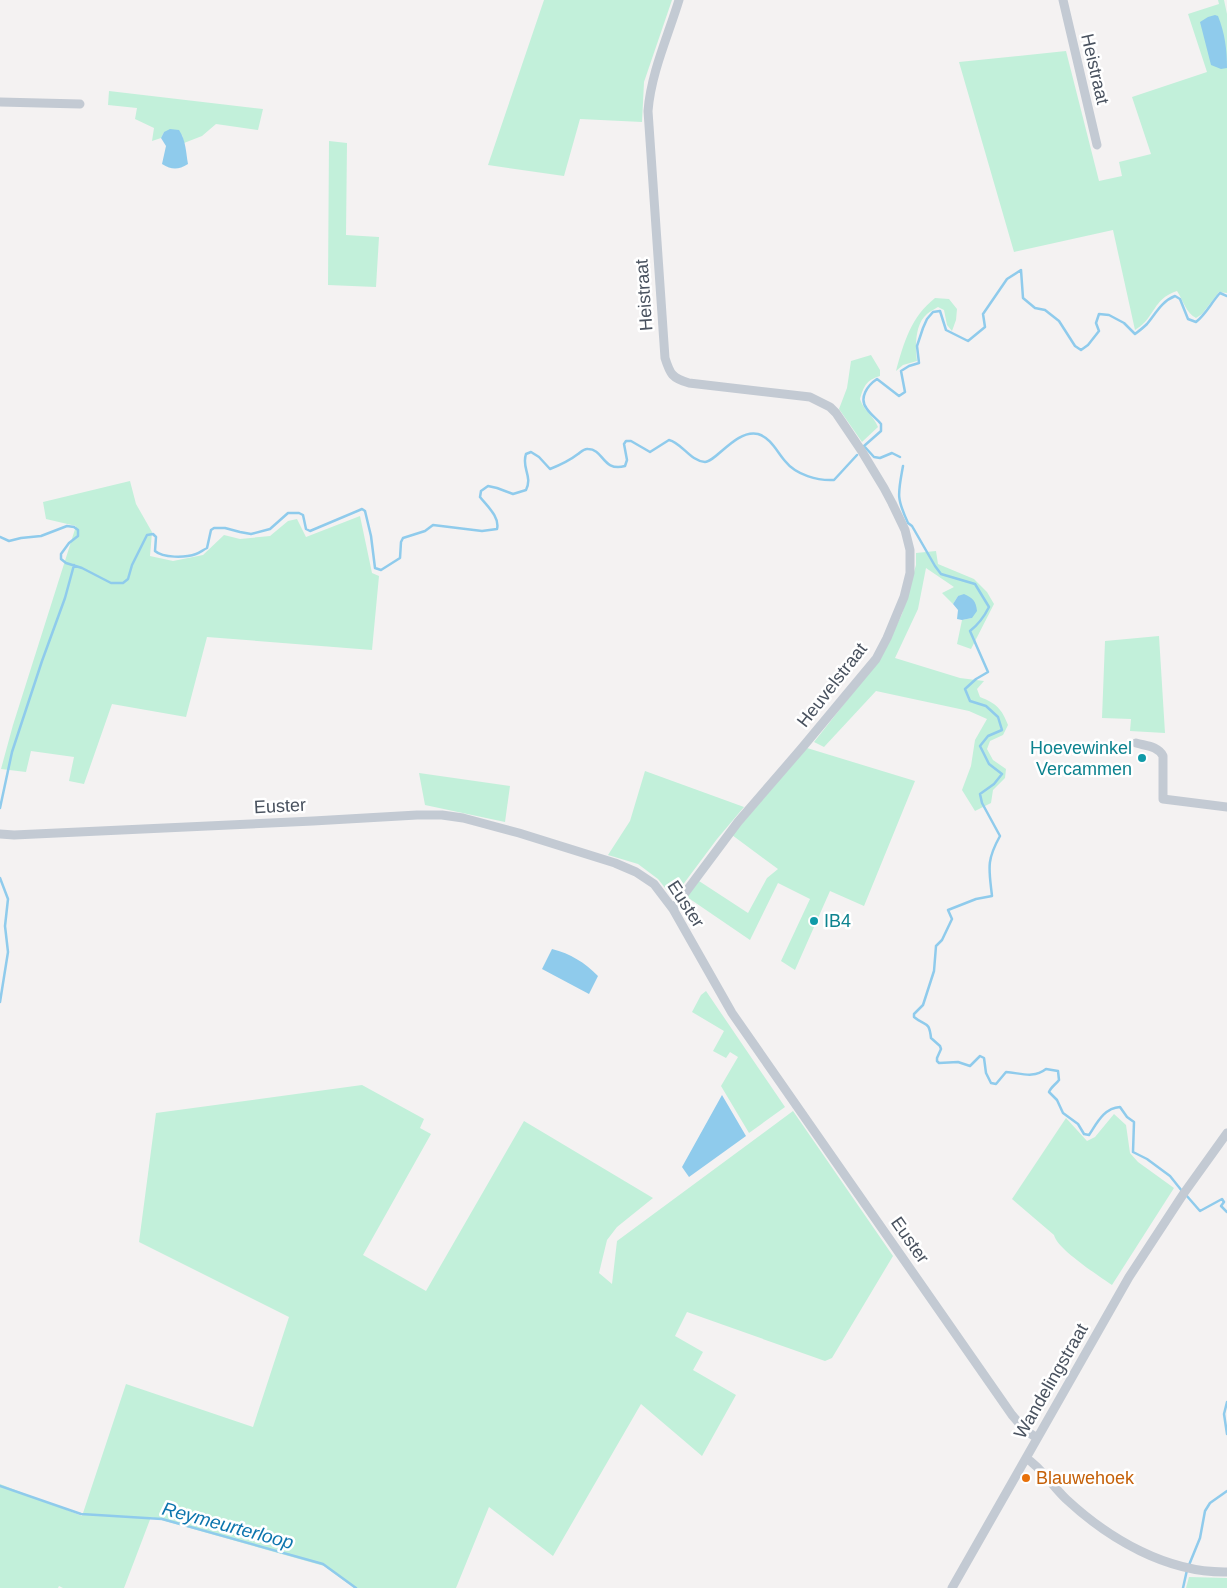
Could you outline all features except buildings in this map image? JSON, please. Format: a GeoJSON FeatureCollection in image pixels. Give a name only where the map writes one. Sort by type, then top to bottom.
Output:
{"type":"FeatureCollection","features":[{"type":"Feature","properties":{"kind":"street","name":"Heistraat"},"geometry":{"type":"LineString","coordinates":[[679,0],[654,77],[648,111],[665,358],[670,373],[678,380],[689,383],[810,397],[822,402],[836,413],[861,450]]}},
{"type":"Feature","properties":{"kind":"street","name":"Heistraat"},"geometry":{"type":"LineString","coordinates":[[1063,0],[1097,144]]}},
{"type":"Feature","properties":{"kind":"street"},"geometry":{"type":"LineString","coordinates":[[0,102],[80,104]]}},
{"type":"Feature","properties":{"kind":"street","name":"Heuvelstraat"},"geometry":{"type":"LineString","coordinates":[[673,909],[738,822],[801,750],[876,659],[898,612],[910,573],[910,550],[905,530],[892,503],[861,450]]}},
{"type":"Feature","properties":{"kind":"street"},"geometry":{"type":"LineString","coordinates":[[1136,743],[1156,748],[1163,756],[1163,800],[1227,807]]}},
{"type":"Feature","properties":{"kind":"street","name":"Euster"},"geometry":{"type":"LineString","coordinates":[[0,834],[14,835],[442,815],[463,818],[500,828],[615,863],[636,872],[654,884],[673,909],[732,1013],[1012,1415],[1025,1430],[1037,1438]]}},
{"type":"Feature","properties":{"kind":"street","name":"Wandelingstraat"},"geometry":{"type":"LineString","coordinates":[[952,1588],[1129,1277],[1184,1193],[1227,1133]]}},
{"type":"Feature","properties":{"kind":"street"},"geometry":{"type":"LineString","coordinates":[[1026,1458],[1038,1468],[1067,1500],[1111,1534],[1154,1557],[1187,1569],[1227,1572]]}},
{"type":"Feature","properties":{"kind":"green space"},"geometry":{"type":"Polygon","coordinates":[[[544,0],[672,0],[644,82],[642,122],[580,119],[564,176],[488,165],[544,0]]]}},
{"type":"Feature","properties":{"kind":"green space"},"geometry":{"type":"Polygon","coordinates":[[[1218,0],[1224,0],[1227,14],[1227,293],[1219,292],[1202,314],[1196,318],[1187,310],[1177,291],[1161,300],[1145,322],[1135,330],[1113,230],[1014,252],[959,62],[1066,51],[1099,181],[1122,176],[1119,162],[1151,154],[1132,97],[1207,72],[1188,14],[1219,4],[1218,0]]]}},
{"type":"Feature","properties":{"kind":"green space"},"geometry":{"type":"Polygon","coordinates":[[[109,91],[263,109],[258,130],[216,124],[202,136],[184,143],[182,135],[164,132],[161,138],[152,141],[154,128],[135,119],[137,108],[108,105],[109,91]]]}},
{"type":"Feature","properties":{"kind":"green space"},"geometry":{"type":"Polygon","coordinates":[[[329,141],[347,143],[346,235],[379,237],[376,287],[328,285],[329,141]]]}},
{"type":"Feature","properties":{"kind":"green space"},"geometry":{"type":"Polygon","coordinates":[[[935,298],[949,299],[957,309],[952,331],[947,325],[944,310],[938,307],[930,312],[923,318],[918,329],[916,342],[917,361],[903,365],[896,371],[914,322],[935,298]]]}},
{"type":"Feature","properties":{"kind":"green space"},"geometry":{"type":"Polygon","coordinates":[[[871,355],[880,370],[880,376],[872,379],[867,384],[860,399],[878,427],[862,442],[839,409],[847,388],[851,361],[871,355]]]}},
{"type":"Feature","properties":{"kind":"green space"},"geometry":{"type":"Polygon","coordinates":[[[130,481],[136,504],[152,532],[150,556],[173,561],[203,555],[224,535],[240,539],[270,536],[288,521],[297,519],[306,537],[360,516],[372,573],[379,576],[372,650],[207,637],[186,717],[112,704],[84,784],[69,781],[74,757],[31,751],[26,772],[1,769],[13,725],[76,526],[46,519],[43,502],[130,481]]]}},
{"type":"Feature","properties":{"kind":"green space"},"geometry":{"type":"Polygon","coordinates":[[[936,551],[938,564],[974,579],[987,592],[994,604],[971,649],[957,644],[962,620],[972,618],[958,596],[953,604],[942,593],[954,587],[926,568],[918,609],[895,658],[960,678],[984,681],[977,689],[980,697],[998,707],[1003,715],[1008,725],[1003,735],[990,741],[987,749],[993,760],[1006,769],[1005,778],[993,790],[991,803],[975,811],[962,790],[971,766],[975,740],[987,719],[969,711],[876,691],[824,747],[814,742],[882,656],[902,614],[916,565],[916,553],[936,551]]]}},
{"type":"Feature","properties":{"kind":"green space"},"geometry":{"type":"Polygon","coordinates":[[[1159,636],[1165,733],[1130,731],[1131,719],[1102,718],[1105,641],[1159,636]]]}},
{"type":"Feature","properties":{"kind":"green space"},"geometry":{"type":"Polygon","coordinates":[[[807,748],[915,781],[864,906],[830,891],[795,970],[781,961],[810,899],[778,883],[750,940],[687,897],[699,881],[748,913],[767,878],[778,869],[732,835],[807,748]]]}},
{"type":"Feature","properties":{"kind":"green space"},"geometry":{"type":"Polygon","coordinates":[[[645,771],[744,807],[717,839],[673,898],[658,879],[638,864],[608,855],[630,821],[645,771]]]}},
{"type":"Feature","properties":{"kind":"green space"},"geometry":{"type":"Polygon","coordinates":[[[419,773],[510,786],[505,822],[425,805],[419,773]]]}},
{"type":"Feature","properties":{"kind":"green space"},"geometry":{"type":"Polygon","coordinates":[[[706,991],[785,1107],[749,1133],[721,1086],[738,1057],[730,1052],[726,1058],[713,1051],[724,1031],[692,1012],[701,995],[706,991]]]}},
{"type":"Feature","properties":{"kind":"green space"},"geometry":{"type":"Polygon","coordinates":[[[362,1085],[424,1119],[420,1128],[431,1134],[363,1255],[426,1291],[524,1121],[653,1198],[617,1227],[607,1240],[599,1273],[612,1284],[617,1241],[793,1111],[893,1256],[832,1358],[825,1361],[687,1312],[675,1336],[703,1352],[693,1370],[736,1395],[702,1456],[641,1404],[553,1556],[489,1507],[456,1588],[354,1588],[324,1566],[151,1517],[124,1588],[63,1588],[59,1586],[58,1588],[0,1588],[0,1484],[82,1516],[126,1384],[253,1427],[289,1317],[139,1242],[156,1113],[362,1085]]]}},
{"type":"Feature","properties":{"kind":"green space"},"geometry":{"type":"Polygon","coordinates":[[[1114,1114],[1126,1125],[1130,1153],[1138,1162],[1174,1188],[1112,1285],[1070,1255],[1054,1235],[1012,1199],[1066,1118],[1087,1141],[1095,1137],[1114,1114]]]}},
{"type":"Feature","properties":{"kind":"green space"},"geometry":{"type":"Polygon","coordinates":[[[1189,1577],[1227,1578],[1227,1588],[1186,1588],[1189,1577]]]}},
{"type":"Feature","properties":{"kind":"water"},"geometry":{"type":"Polygon","coordinates":[[[1215,15],[1218,16],[1224,35],[1227,68],[1221,69],[1211,65],[1200,22],[1215,15]]]}},
{"type":"Feature","properties":{"kind":"water"},"geometry":{"type":"Polygon","coordinates":[[[170,129],[179,130],[185,147],[188,164],[178,168],[162,164],[166,146],[161,138],[164,132],[170,129]]]}},
{"type":"Feature","properties":{"kind":"water"},"geometry":{"type":"Polygon","coordinates":[[[964,594],[974,600],[977,611],[972,618],[962,620],[957,619],[958,610],[953,604],[958,596],[964,594]]]}},
{"type":"Feature","properties":{"kind":"water"},"geometry":{"type":"Polygon","coordinates":[[[552,949],[577,959],[598,976],[589,994],[542,969],[552,949]]]}},
{"type":"Feature","properties":{"kind":"water"},"geometry":{"type":"Polygon","coordinates":[[[722,1095],[746,1136],[689,1177],[682,1167],[722,1095]]]}},
{"type":"Feature","properties":{"kind":"waterway"},"geometry":{"type":"LineString","coordinates":[[900,457],[892,453],[880,458],[874,457],[864,446],[881,431],[881,424],[864,405],[864,396],[870,385],[877,379],[899,396],[905,392],[901,371],[919,363],[917,346],[927,319],[933,312],[940,311],[946,330],[968,341],[985,327],[983,314],[1007,279],[1021,270],[1023,298],[1035,308],[1045,310],[1059,321],[1075,346],[1081,350],[1088,345],[1099,331],[1096,323],[1099,314],[1109,315],[1124,323],[1135,334],[1147,324],[1170,298],[1175,296],[1180,299],[1188,319],[1196,322],[1203,316],[1220,293],[1227,296]]}},
{"type":"Feature","properties":{"kind":"waterway"},"geometry":{"type":"LineString","coordinates":[[0,537],[9,541],[41,536],[67,526],[74,527],[78,530],[78,536],[69,543],[61,554],[61,559],[111,583],[123,583],[128,579],[132,565],[147,535],[153,534],[156,537],[155,551],[174,557],[186,556],[196,554],[207,548],[211,530],[214,528],[225,528],[251,534],[270,529],[288,513],[299,513],[303,515],[306,529],[310,531],[362,509],[365,511],[371,536],[375,568],[381,570],[400,558],[403,538],[425,531],[433,525],[482,531],[497,529],[497,520],[480,497],[481,491],[488,486],[513,494],[526,490],[528,480],[525,459],[526,454],[531,452],[539,457],[550,469],[568,461],[587,449],[597,452],[607,463],[617,467],[625,466],[627,460],[624,444],[626,441],[631,441],[650,452],[669,440],[695,459],[705,462],[710,461],[742,436],[758,434],[770,442],[795,470],[814,478],[828,480],[834,480],[857,455]]}},
{"type":"Feature","properties":{"kind":"waterway"},"geometry":{"type":"LineString","coordinates":[[903,466],[899,495],[901,507],[908,523],[912,526],[941,574],[975,584],[989,607],[981,620],[970,631],[988,672],[976,679],[965,689],[970,701],[986,706],[998,717],[1002,730],[988,736],[980,746],[989,764],[1002,774],[994,784],[980,794],[982,803],[1000,836],[992,852],[990,865],[992,896],[976,899],[948,910],[952,919],[942,940],[936,946],[934,971],[923,1005],[914,1014],[914,1017],[928,1026],[931,1038],[940,1046],[941,1049],[937,1058],[939,1063],[958,1062],[970,1066],[980,1056],[984,1058],[986,1073],[991,1083],[996,1084],[1006,1072],[1032,1075],[1046,1069],[1058,1071],[1059,1080],[1049,1092],[1057,1100],[1063,1113],[1078,1124],[1084,1134],[1089,1135],[1105,1113],[1120,1107],[1127,1117],[1134,1122],[1133,1152],[1147,1159],[1170,1176],[1182,1191]]}},
{"type":"Feature","properties":{"kind":"waterway","name":"Reymeurterloop"},"geometry":{"type":"LineString","coordinates":[[0,808],[12,752],[65,598],[74,565]]}},
{"type":"Feature","properties":{"kind":"waterway","name":"Reymeurterloop"},"geometry":{"type":"LineString","coordinates":[[0,878],[8,899],[5,926],[8,952],[0,1002]]}},
{"type":"Feature","properties":{"kind":"waterway"},"geometry":{"type":"LineString","coordinates":[[1186,1195],[1200,1211],[1222,1199],[1224,1202],[1221,1206],[1227,1212]]}},
{"type":"Feature","properties":{"kind":"waterway"},"geometry":{"type":"LineString","coordinates":[[1227,1402],[1224,1414],[1227,1434]]}},
{"type":"Feature","properties":{"kind":"waterway","name":"Reymeurterloop"},"geometry":{"type":"LineString","coordinates":[[0,1486],[81,1514],[162,1519],[323,1564],[356,1588]]}},
{"type":"Feature","properties":{"kind":"waterway"},"geometry":{"type":"LineString","coordinates":[[1189,1565],[1200,1538],[1205,1511],[1210,1503],[1227,1491]]}},
{"type":"Feature","properties":{"kind":"waterway"},"geometry":{"type":"LineString","coordinates":[[1183,1588],[1187,1570]]}},
{"type":"Feature","properties":{"kind":"place","name":"Hoevewinkel Vercammen"},"geometry":{"type":"Point","coordinates":[1142,758]}},
{"type":"Feature","properties":{"kind":"place","name":"IB4"},"geometry":{"type":"Point","coordinates":[814,921]}},
{"type":"Feature","properties":{"kind":"place","name":"Blauwehoek"},"geometry":{"type":"Point","coordinates":[1026,1478]}}]}
